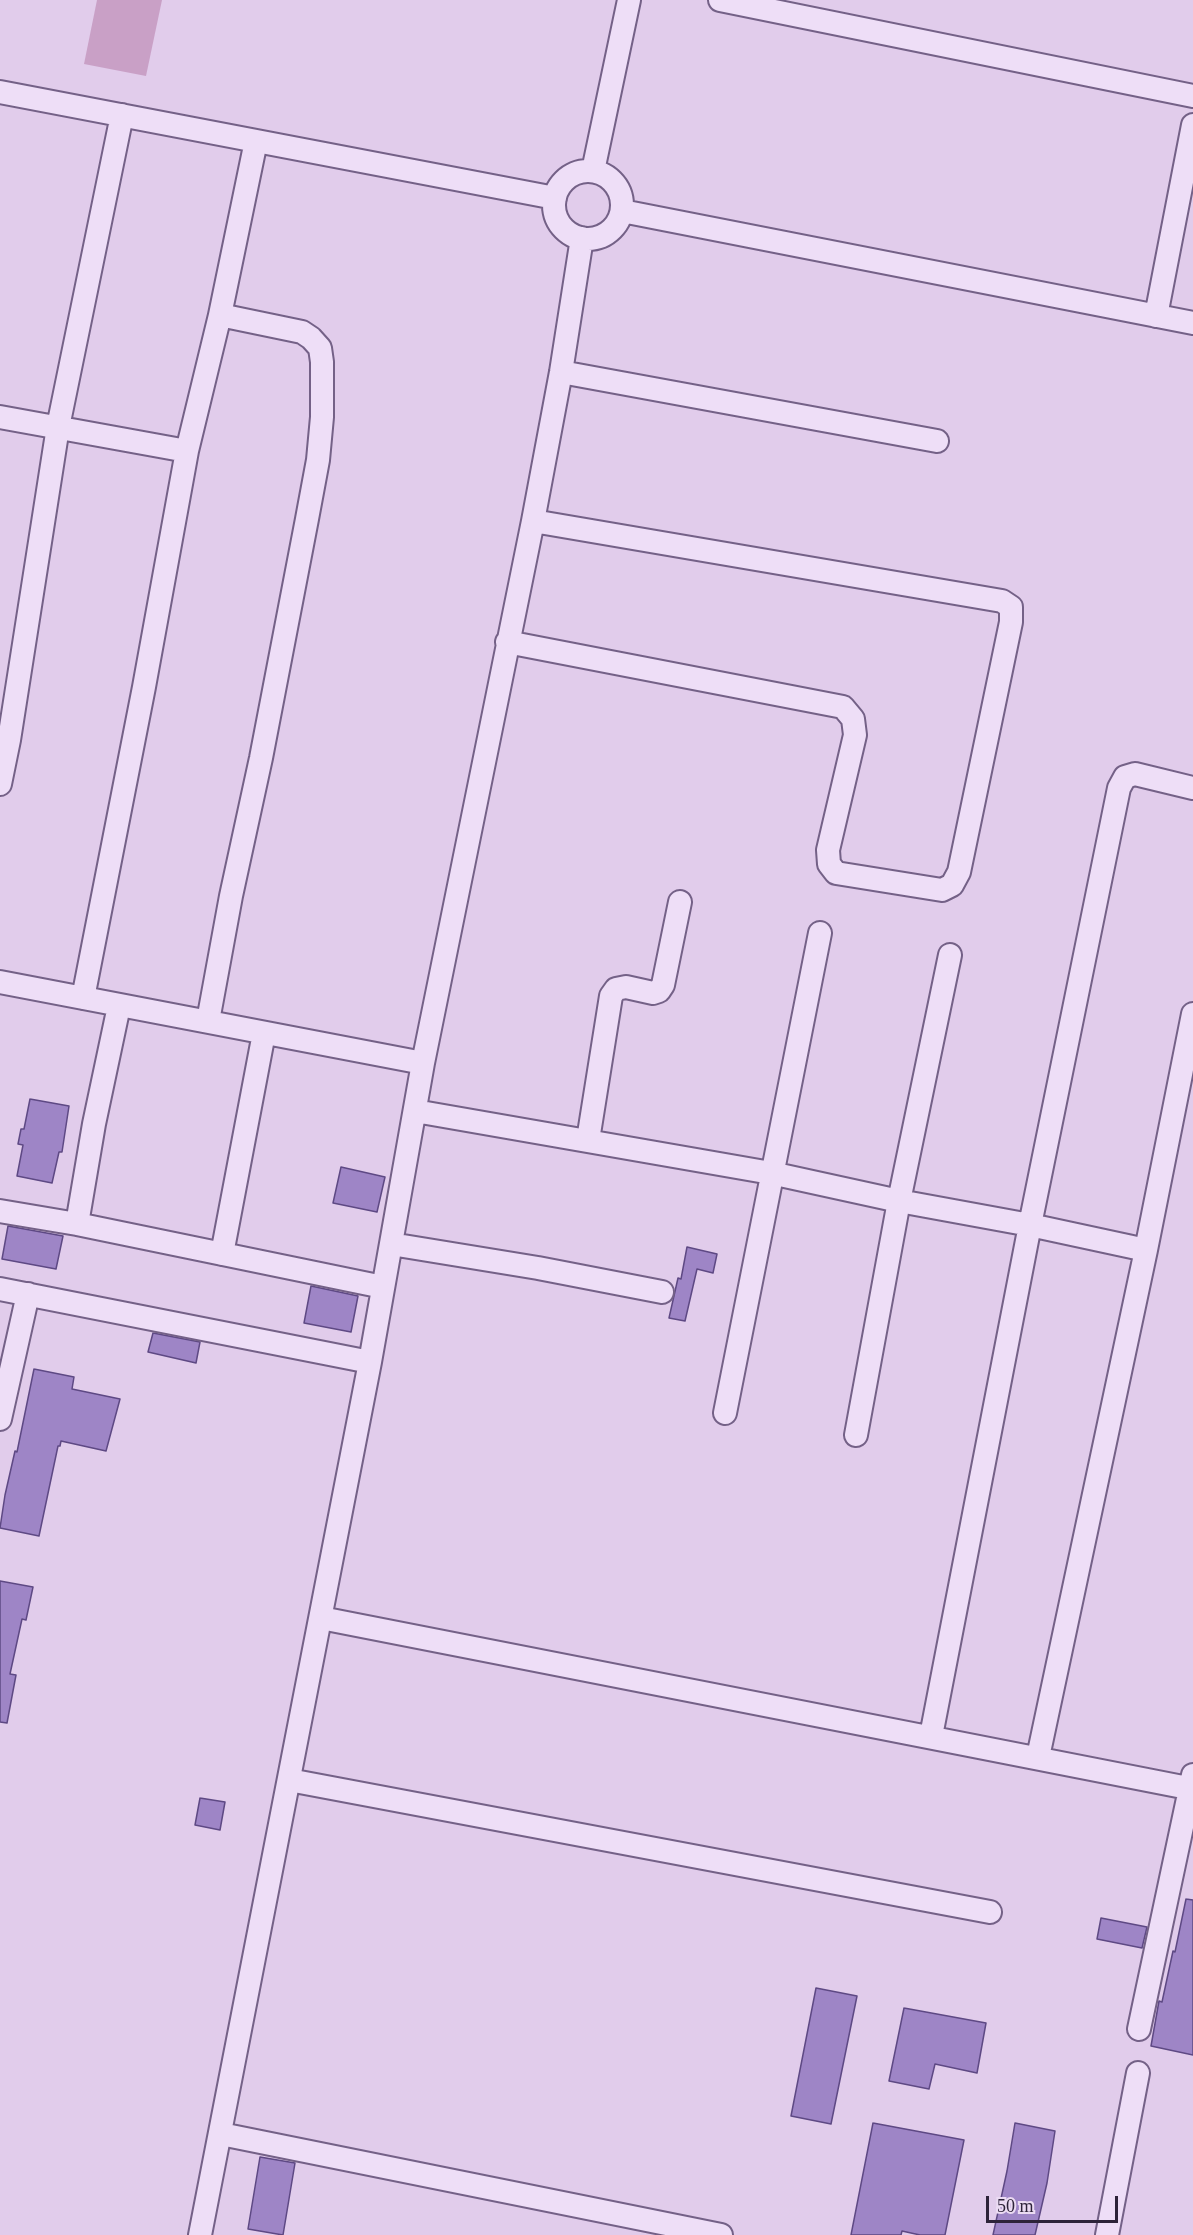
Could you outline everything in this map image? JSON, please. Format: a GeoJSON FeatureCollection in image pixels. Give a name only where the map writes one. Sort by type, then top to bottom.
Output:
{"type":"FeatureCollection","features":[{"type":"Feature","properties":{"kind":"street"},"geometry":{"type":"LineString","coordinates":[[593,171],[629,0]]}},
{"type":"Feature","properties":{"kind":"street"},"geometry":{"type":"LineString","coordinates":[[720,0],[1193,96]]}},
{"type":"Feature","properties":{"kind":"street"},"geometry":{"type":"LineString","coordinates":[[0,92],[555,198]]}},
{"type":"Feature","properties":{"kind":"street"},"geometry":{"type":"LineString","coordinates":[[0,784],[9,740],[58,427],[122,115]]}},
{"type":"Feature","properties":{"kind":"street"},"geometry":{"type":"LineString","coordinates":[[1156,316],[1193,125]]}},
{"type":"Feature","properties":{"kind":"street"},"geometry":{"type":"LineString","coordinates":[[83,999],[187,451],[220,315],[256,141]]}},
{"type":"Feature","properties":{"kind":"street"},"geometry":{"type":"LineString","coordinates":[[593,171],[604,174],[613,181],[622,200],[622,211],[618,222],[603,236],[592,239],[572,235],[563,228],[554,209],[558,188],[573,174],[593,171]]}},
{"type":"Feature","properties":{"kind":"street"},"geometry":{"type":"LineString","coordinates":[[622,211],[1193,323]]}},
{"type":"Feature","properties":{"kind":"street"},"geometry":{"type":"LineString","coordinates":[[200,2235],[370,1362],[423,1063],[533,520],[561,372],[582,238]]}},
{"type":"Feature","properties":{"kind":"street"},"geometry":{"type":"LineString","coordinates":[[208,1021],[305,531],[318,460],[322,417],[322,362],[320,348],[311,338],[302,332],[220,315]]}},
{"type":"Feature","properties":{"kind":"street"},"geometry":{"type":"LineString","coordinates":[[561,372],[937,441]]}},
{"type":"Feature","properties":{"kind":"street"},"geometry":{"type":"LineString","coordinates":[[0,417],[187,451]]}},
{"type":"Feature","properties":{"kind":"street"},"geometry":{"type":"LineString","coordinates":[[507,642],[843,707],[853,719],[855,735],[828,850],[829,864],[836,873],[942,890],[952,885],[959,872],[1011,622],[1011,607],[1002,601],[533,520]]}},
{"type":"Feature","properties":{"kind":"street"},"geometry":{"type":"LineString","coordinates":[[932,1736],[1030,1225],[1119,788],[1125,777],[1135,774],[1193,788]]}},
{"type":"Feature","properties":{"kind":"street"},"geometry":{"type":"LineString","coordinates":[[588,1140],[611,996],[616,989],[626,987],[653,993],[663,985],[680,902]]}},
{"type":"Feature","properties":{"kind":"street"},"geometry":{"type":"LineString","coordinates":[[725,1413],[820,933]]}},
{"type":"Feature","properties":{"kind":"street"},"geometry":{"type":"LineString","coordinates":[[856,1436],[899,1201],[951,955]]}},
{"type":"Feature","properties":{"kind":"street"},"geometry":{"type":"LineString","coordinates":[[0,982],[423,1063]]}},
{"type":"Feature","properties":{"kind":"street"},"geometry":{"type":"LineString","coordinates":[[77,1224],[94,1124],[119,1006]]}},
{"type":"Feature","properties":{"kind":"street"},"geometry":{"type":"LineString","coordinates":[[1038,1757],[1146,1250],[1193,1014]]}},
{"type":"Feature","properties":{"kind":"street"},"geometry":{"type":"LineString","coordinates":[[222,1254],[264,1033]]}},
{"type":"Feature","properties":{"kind":"street"},"geometry":{"type":"LineString","coordinates":[[416,1111],[771,1173],[1146,1250]]}},
{"type":"Feature","properties":{"kind":"street"},"geometry":{"type":"LineString","coordinates":[[0,1211],[77,1224],[383,1287]]}},
{"type":"Feature","properties":{"kind":"street"},"geometry":{"type":"LineString","coordinates":[[391,1244],[538,1268],[662,1292]]}},
{"type":"Feature","properties":{"kind":"street"},"geometry":{"type":"LineString","coordinates":[[0,1289],[370,1362]]}},
{"type":"Feature","properties":{"kind":"street"},"geometry":{"type":"LineString","coordinates":[[0,1419],[28,1294]]}},
{"type":"Feature","properties":{"kind":"street"},"geometry":{"type":"LineString","coordinates":[[321,1618],[1038,1757],[1192,1784],[1139,2029]]}},
{"type":"Feature","properties":{"kind":"street"},"geometry":{"type":"LineString","coordinates":[[290,1780],[990,1912]]}},
{"type":"Feature","properties":{"kind":"street"},"geometry":{"type":"LineString","coordinates":[[1107,2235],[1138,2073]]}},
{"type":"Feature","properties":{"kind":"street"},"geometry":{"type":"LineString","coordinates":[[221,2134],[721,2235]]}},
{"type":"Feature","properties":{"kind":"shaded area"},"geometry":{"type":"Polygon","coordinates":[[[97,0],[162,0],[146,76],[84,64],[97,0]]]}},
{"type":"Feature","properties":{"kind":"building"},"geometry":{"type":"Polygon","coordinates":[[[30,1099],[69,1106],[62,1152],[59,1152],[52,1183],[17,1176],[23,1145],[18,1144],[21,1129],[24,1129],[30,1099]]]}},
{"type":"Feature","properties":{"kind":"building"},"geometry":{"type":"Polygon","coordinates":[[[341,1167],[385,1177],[377,1212],[333,1203],[341,1167]]]}},
{"type":"Feature","properties":{"kind":"building"},"geometry":{"type":"Polygon","coordinates":[[[8,1226],[63,1236],[56,1269],[2,1259],[8,1226]]]}},
{"type":"Feature","properties":{"kind":"building"},"geometry":{"type":"Polygon","coordinates":[[[687,1247],[717,1254],[713,1273],[697,1269],[685,1321],[669,1318],[678,1278],[681,1279],[687,1247]]]}},
{"type":"Feature","properties":{"kind":"building"},"geometry":{"type":"Polygon","coordinates":[[[311,1286],[358,1296],[351,1332],[304,1323],[311,1286]]]}},
{"type":"Feature","properties":{"kind":"building"},"geometry":{"type":"Polygon","coordinates":[[[153,1333],[200,1342],[196,1363],[148,1352],[153,1333]]]}},
{"type":"Feature","properties":{"kind":"building"},"geometry":{"type":"Polygon","coordinates":[[[34,1369],[74,1377],[72,1389],[120,1399],[106,1451],[61,1441],[58,1446],[39,1536],[0,1528],[5,1495],[15,1451],[17,1452],[34,1369]]]}},
{"type":"Feature","properties":{"kind":"building"},"geometry":{"type":"Polygon","coordinates":[[[0,1581],[33,1587],[26,1620],[22,1619],[10,1674],[16,1675],[7,1723],[0,1722],[0,1581]]]}},
{"type":"Feature","properties":{"kind":"building"},"geometry":{"type":"Polygon","coordinates":[[[200,1798],[225,1802],[220,1830],[195,1825],[200,1798]]]}},
{"type":"Feature","properties":{"kind":"building"},"geometry":{"type":"Polygon","coordinates":[[[1186,1899],[1193,1900],[1193,2055],[1151,2046],[1159,2001],[1162,2002],[1186,1899]]]}},
{"type":"Feature","properties":{"kind":"building"},"geometry":{"type":"Polygon","coordinates":[[[1101,1918],[1147,1927],[1142,1948],[1097,1939],[1101,1918]]]}},
{"type":"Feature","properties":{"kind":"building"},"geometry":{"type":"Polygon","coordinates":[[[816,1988],[857,1996],[831,2124],[791,2116],[816,1988]]]}},
{"type":"Feature","properties":{"kind":"building"},"geometry":{"type":"Polygon","coordinates":[[[904,2008],[986,2023],[977,2073],[935,2064],[929,2089],[889,2081],[904,2008]]]}},
{"type":"Feature","properties":{"kind":"building"},"geometry":{"type":"Polygon","coordinates":[[[873,2123],[964,2140],[945,2235],[920,2235],[902,2231],[901,2235],[851,2235],[873,2123]]]}},
{"type":"Feature","properties":{"kind":"building"},"geometry":{"type":"Polygon","coordinates":[[[1015,2123],[1055,2131],[1047,2183],[1035,2235],[993,2235],[1007,2171],[1015,2123]]]}},
{"type":"Feature","properties":{"kind":"building"},"geometry":{"type":"Polygon","coordinates":[[[260,2157],[295,2163],[283,2235],[248,2229],[260,2157]]]}}]}
